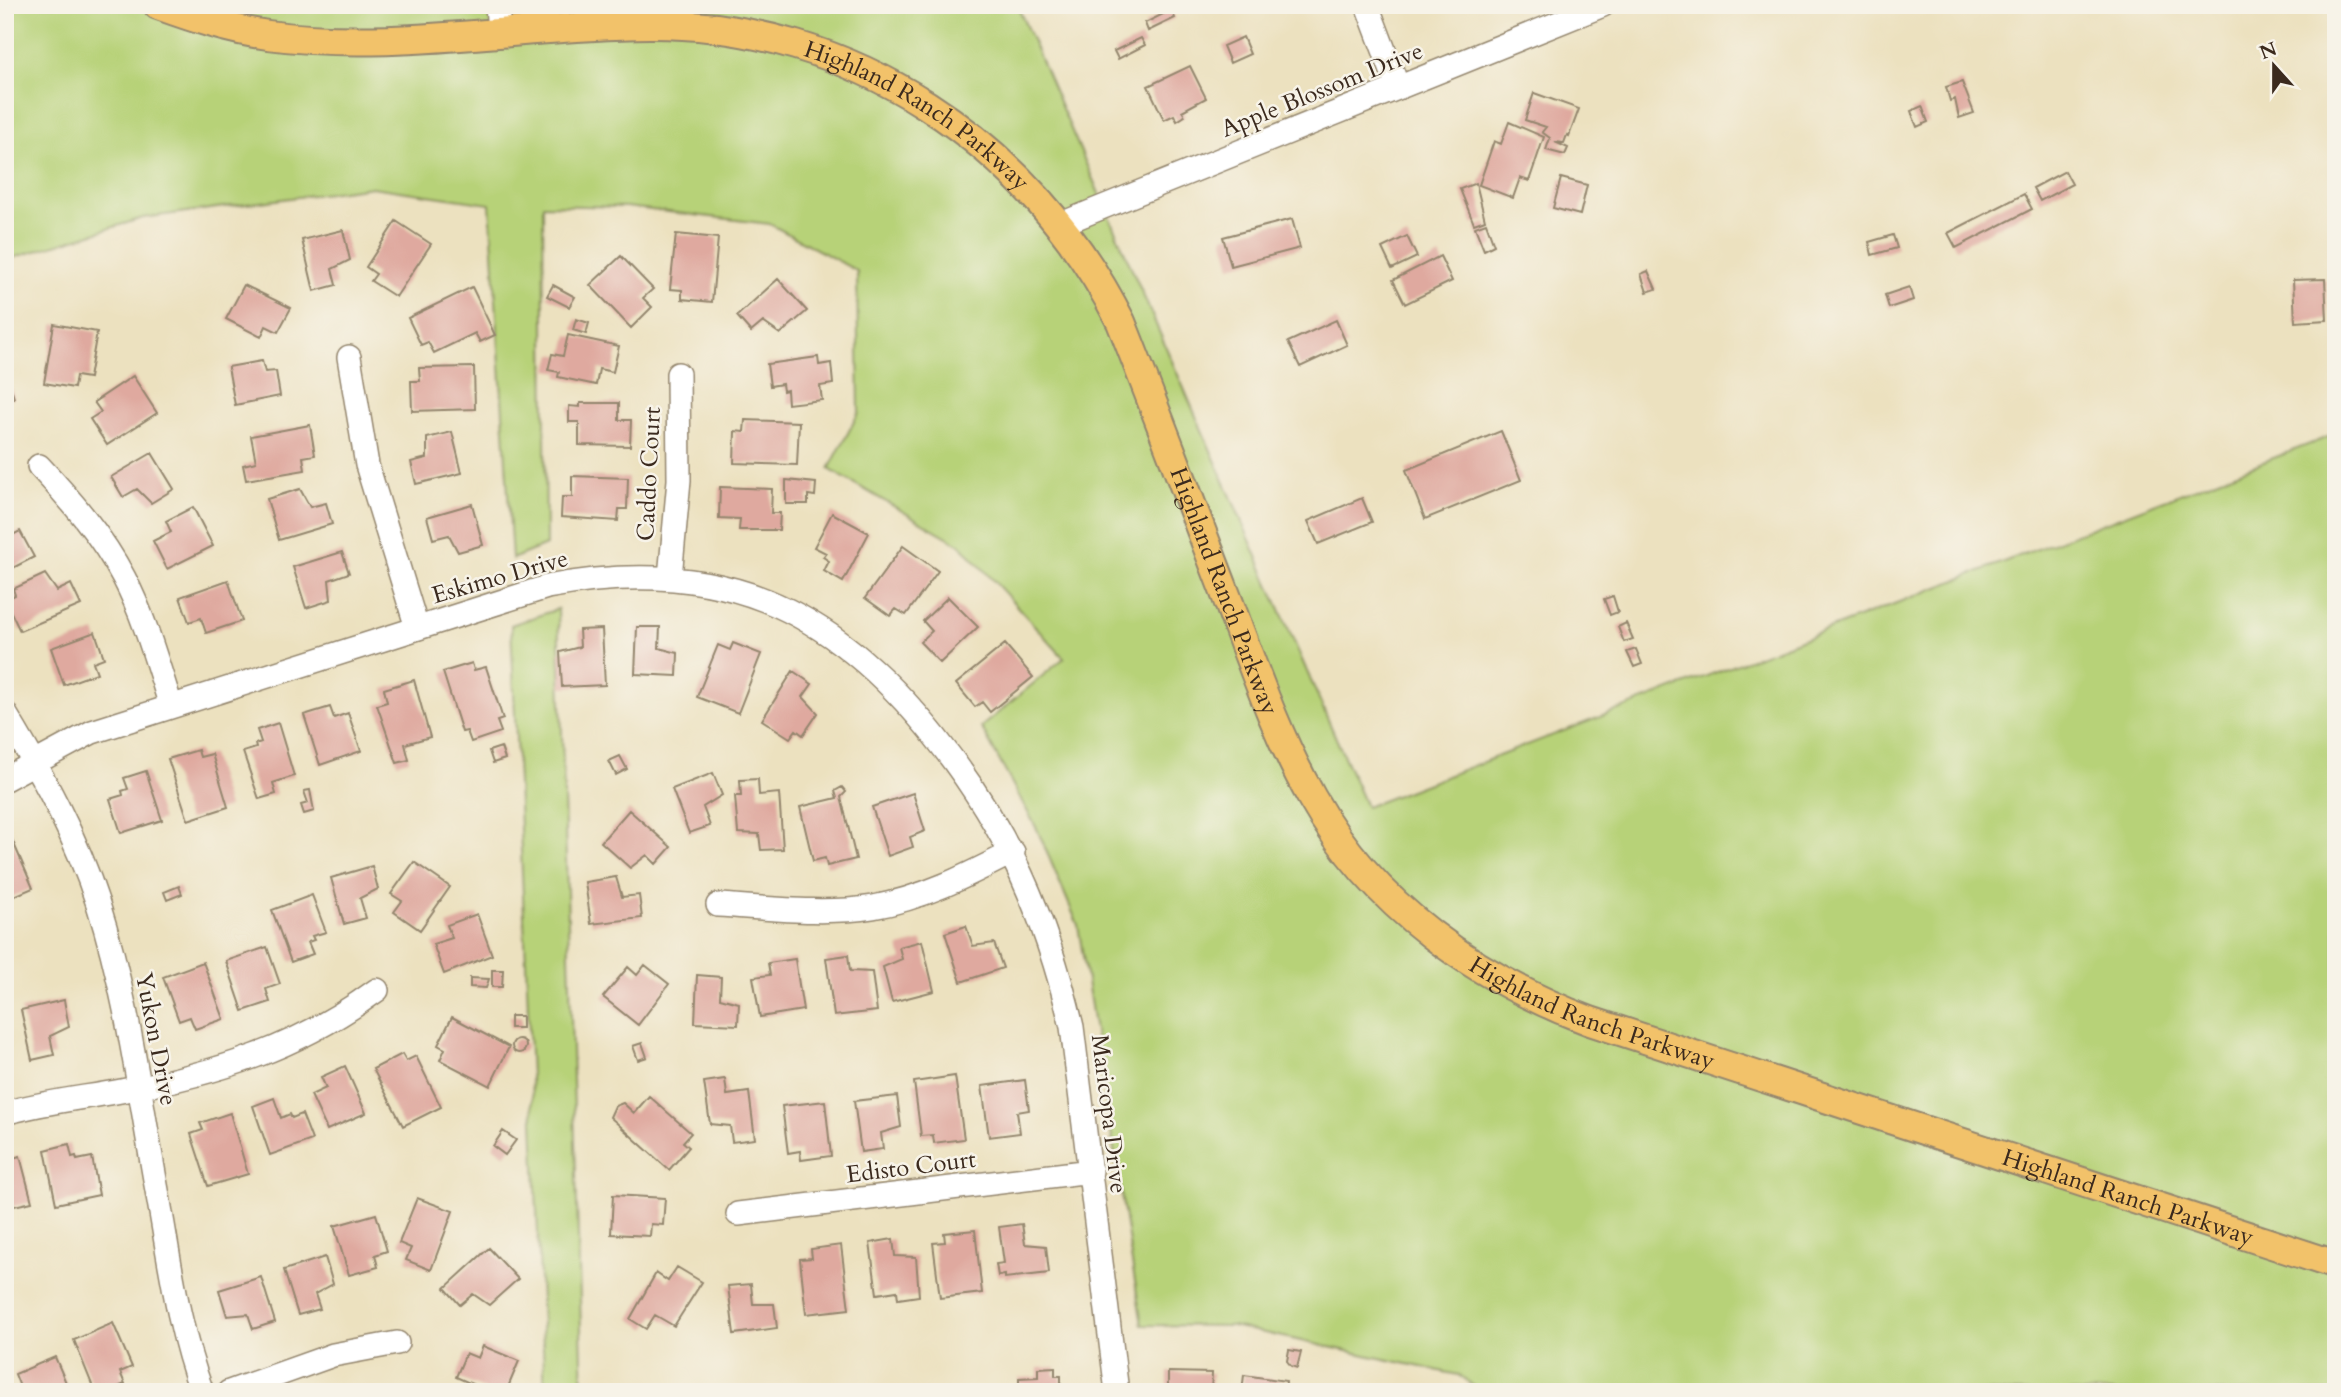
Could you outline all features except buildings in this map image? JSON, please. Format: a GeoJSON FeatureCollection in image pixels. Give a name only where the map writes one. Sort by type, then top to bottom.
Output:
{"type":"FeatureCollection","features":[{"type":"Feature","properties":{"kind":"main road","name":"Highland Ranch Parkway"},"geometry":{"type":"LineString","coordinates":[[158,5],[227,27],[311,39],[498,19],[695,27],[741,32],[827,55],[870,72],[948,117],[1012,170],[1061,224],[1105,290],[1121,322],[1269,708],[1306,786],[1351,856],[1375,884],[1430,934],[1510,986],[1590,1021],[2336,1265]]}},
{"type":"Feature","properties":{"kind":"street"},"geometry":{"type":"LineString","coordinates":[[1367,5],[1398,87]]}},
{"type":"Feature","properties":{"kind":"street","name":"Apple Blossom Drive"},"geometry":{"type":"LineString","coordinates":[[1061,224],[1603,5]]}},
{"type":"Feature","properties":{"kind":"street"},"geometry":{"type":"LineString","coordinates":[[349,356],[367,465],[417,628]]}},
{"type":"Feature","properties":{"kind":"street","name":"Caddo Court"},"geometry":{"type":"LineString","coordinates":[[670,578],[679,480],[678,374]]}},
{"type":"Feature","properties":{"kind":"street"},"geometry":{"type":"LineString","coordinates":[[38,466],[99,537],[124,577],[142,619],[171,706]]}},
{"type":"Feature","properties":{"kind":"street","name":"Eskimo Drive"},"geometry":{"type":"LineString","coordinates":[[5,779],[92,732],[547,587],[601,578],[670,578],[714,584],[757,597],[824,630],[868,662],[901,694],[951,756],[983,801],[1013,852]]}},
{"type":"Feature","properties":{"kind":"street","name":"Yukon Drive"},"geometry":{"type":"LineString","coordinates":[[5,713],[36,763],[71,833],[98,903],[116,968],[182,1329],[202,1392]]}},
{"type":"Feature","properties":{"kind":"street"},"geometry":{"type":"LineString","coordinates":[[718,905],[830,911],[873,907],[914,897],[958,881],[1013,852]]}},
{"type":"Feature","properties":{"kind":"street","name":"Maricopa Drive"},"geometry":{"type":"LineString","coordinates":[[1013,852],[1038,909],[1058,967],[1072,1027],[1117,1392]]}},
{"type":"Feature","properties":{"kind":"street"},"geometry":{"type":"LineString","coordinates":[[5,1113],[214,1072],[264,1055],[308,1035],[377,990]]}},
{"type":"Feature","properties":{"kind":"street","name":"Edisto Court"},"geometry":{"type":"LineString","coordinates":[[738,1214],[1091,1171]]}},
{"type":"Feature","properties":{"kind":"street"},"geometry":{"type":"LineString","coordinates":[[229,1392],[333,1355],[397,1343]]}},
{"type":"Feature","properties":{"kind":"green space"},"geometry":{"type":"Polygon","coordinates":[[[5,5],[1017,5],[1366,807],[2336,434],[2336,1392],[1482,1392],[1458,1375],[1232,1326],[1142,1325],[1078,925],[1037,829],[981,727],[1064,658],[961,545],[829,469],[859,412],[857,271],[770,224],[626,207],[543,205],[546,545],[512,559],[490,204],[372,187],[143,218],[13,258],[5,251],[5,5]]]}},
{"type":"Feature","properties":{"kind":"green space"},"geometry":{"type":"Polygon","coordinates":[[[558,609],[583,1392],[545,1392],[511,625],[558,609]]]}}]}
